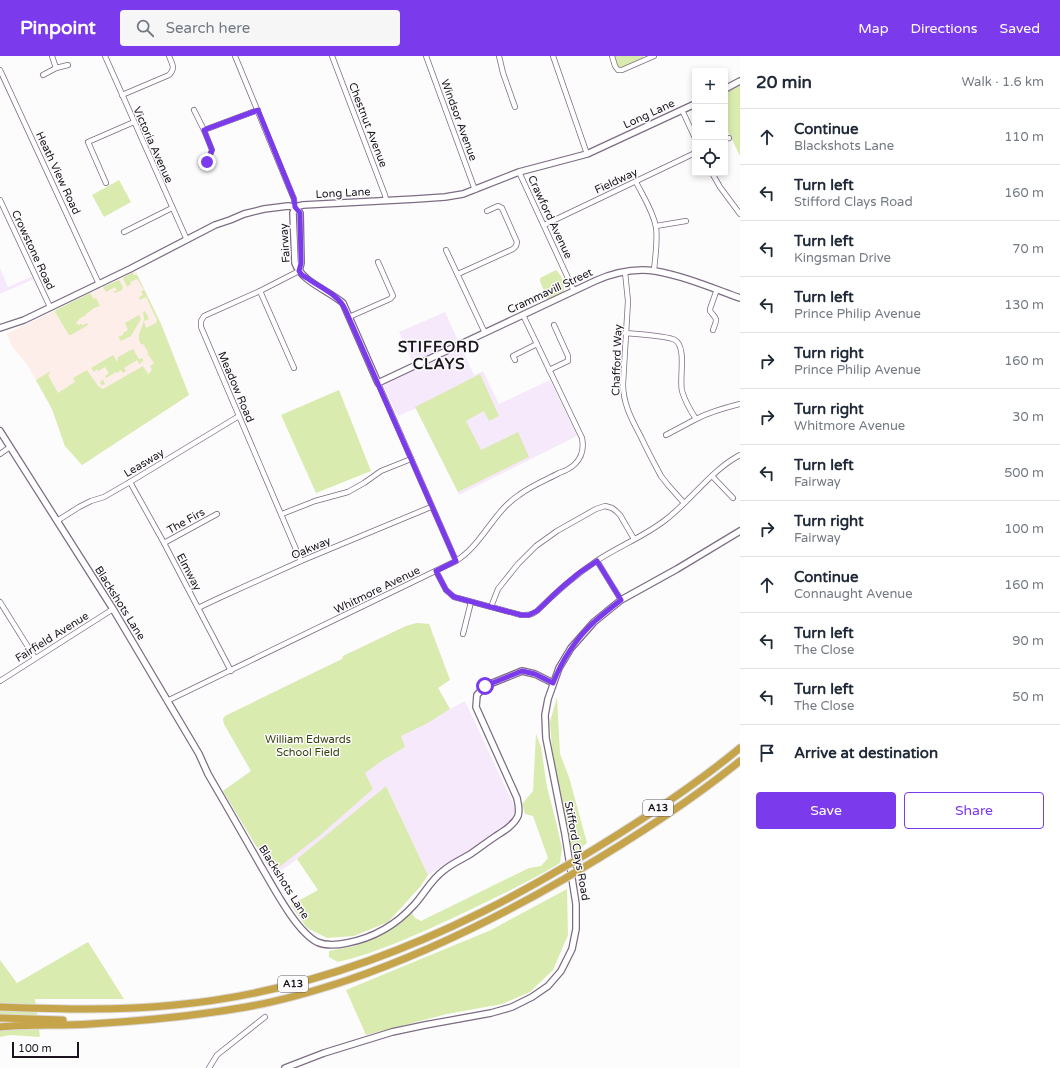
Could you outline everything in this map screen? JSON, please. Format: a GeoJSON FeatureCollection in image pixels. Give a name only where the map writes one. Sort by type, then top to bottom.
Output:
{"type":"FeatureCollection","features":[{"type":"Feature","properties":{"kind":"highway","name":"A13"},"geometry":{"type":"LineString","coordinates":[[0,1007],[89,1009],[175,1005],[245,995],[295,984],[374,958],[431,935],[481,912],[573,862],[618,835],[666,803],[740,748]]}},
{"type":"Feature","properties":{"kind":"highway","name":"A13"},"geometry":{"type":"LineString","coordinates":[[0,1018],[54,1020],[143,1020],[176,1017],[247,1007],[270,1002],[324,988],[379,969],[430,948],[492,918],[566,878],[643,831],[740,761]]}},
{"type":"Feature","properties":{"kind":"highway"},"geometry":{"type":"LineString","coordinates":[[0,1027],[90,1024],[143,1020]]}},
{"type":"Feature","properties":{"kind":"street"},"geometry":{"type":"LineString","coordinates":[[52,56],[56,68]]}},
{"type":"Feature","properties":{"kind":"street","name":"Victoria Avenue"},"geometry":{"type":"LineString","coordinates":[[105,56],[187,240]]}},
{"type":"Feature","properties":{"kind":"street"},"geometry":{"type":"LineString","coordinates":[[122,95],[169,75],[173,71],[173,67],[168,56]]}},
{"type":"Feature","properties":{"kind":"street"},"geometry":{"type":"LineString","coordinates":[[235,56],[294,199],[295,207]]}},
{"type":"Feature","properties":{"kind":"street","name":"Chestnut Avenue"},"geometry":{"type":"LineString","coordinates":[[332,56],[386,200]]}},
{"type":"Feature","properties":{"kind":"street","name":"Windsor Avenue"},"geometry":{"type":"LineString","coordinates":[[428,56],[475,190]]}},
{"type":"Feature","properties":{"kind":"street"},"geometry":{"type":"LineString","coordinates":[[499,56],[514,107]]}},
{"type":"Feature","properties":{"kind":"street"},"geometry":{"type":"LineString","coordinates":[[553,56],[587,154]]}},
{"type":"Feature","properties":{"kind":"street"},"geometry":{"type":"LineString","coordinates":[[612,56],[618,70],[622,70],[652,56]]}},
{"type":"Feature","properties":{"kind":"street"},"geometry":{"type":"LineString","coordinates":[[43,75],[56,68],[68,65]]}},
{"type":"Feature","properties":{"kind":"street","name":"Heath View Road"},"geometry":{"type":"LineString","coordinates":[[0,70],[99,284]]}},
{"type":"Feature","properties":{"kind":"street"},"geometry":{"type":"LineString","coordinates":[[728,87],[740,81]]}},
{"type":"Feature","properties":{"kind":"street"},"geometry":{"type":"LineString","coordinates":[[506,103],[512,101]]}},
{"type":"Feature","properties":{"kind":"street","name":"Long Lane"},"geometry":{"type":"LineString","coordinates":[[0,328],[24,320],[215,226],[244,214],[276,207],[295,207],[303,205],[460,195],[519,172],[587,154],[692,105]]}},
{"type":"Feature","properties":{"kind":"street"},"geometry":{"type":"LineString","coordinates":[[194,110],[212,150],[207,162]]}},
{"type":"Feature","properties":{"kind":"street"},"geometry":{"type":"LineString","coordinates":[[204,130],[258,110]]}},
{"type":"Feature","properties":{"kind":"street"},"geometry":{"type":"LineString","coordinates":[[682,110],[692,132]]}},
{"type":"Feature","properties":{"kind":"street"},"geometry":{"type":"LineString","coordinates":[[106,183],[88,142],[134,122]]}},
{"type":"Feature","properties":{"kind":"street","name":"Fieldway"},"geometry":{"type":"LineString","coordinates":[[544,225],[692,154]]}},
{"type":"Feature","properties":{"kind":"street","name":"Crawford Avenue"},"geometry":{"type":"LineString","coordinates":[[519,172],[574,291]]}},
{"type":"Feature","properties":{"kind":"street"},"geometry":{"type":"LineString","coordinates":[[714,176],[740,214]]}},
{"type":"Feature","properties":{"kind":"street"},"geometry":{"type":"LineString","coordinates":[[636,182],[653,215],[656,226],[657,240],[654,271]]}},
{"type":"Feature","properties":{"kind":"street","name":"Crowstone Road"},"geometry":{"type":"LineString","coordinates":[[0,200],[50,307]]}},
{"type":"Feature","properties":{"kind":"street"},"geometry":{"type":"LineString","coordinates":[[458,274],[513,249],[516,246],[517,242],[502,208],[498,206],[487,211]]}},
{"type":"Feature","properties":{"kind":"street","name":"Fairway"},"geometry":{"type":"LineString","coordinates":[[295,207],[300,213],[301,263],[299,271],[302,275],[338,298],[343,303],[456,561]]}},
{"type":"Feature","properties":{"kind":"street"},"geometry":{"type":"LineString","coordinates":[[124,232],[172,208]]}},
{"type":"Feature","properties":{"kind":"street"},"geometry":{"type":"LineString","coordinates":[[656,226],[686,221]]}},
{"type":"Feature","properties":{"kind":"street"},"geometry":{"type":"LineString","coordinates":[[446,250],[485,333]]}},
{"type":"Feature","properties":{"kind":"street"},"geometry":{"type":"LineString","coordinates":[[349,317],[390,299],[393,296],[378,262]]}},
{"type":"Feature","properties":{"kind":"street","name":"Meadow Road"},"geometry":{"type":"LineString","coordinates":[[299,271],[260,291],[204,316],[201,321],[201,327],[282,514],[301,562]]}},
{"type":"Feature","properties":{"kind":"street","name":"Crammavill Street"},"geometry":{"type":"LineString","coordinates":[[378,383],[574,291],[603,278],[625,272],[654,271],[678,277],[740,298]]}},
{"type":"Feature","properties":{"kind":"street","name":"Chafford Way"},"geometry":{"type":"LineString","coordinates":[[625,272],[628,301],[623,384],[625,402],[630,416],[661,476],[684,503]]}},
{"type":"Feature","properties":{"kind":"street"},"geometry":{"type":"LineString","coordinates":[[713,330],[716,319],[710,309],[716,289]]}},
{"type":"Feature","properties":{"kind":"street"},"geometry":{"type":"LineString","coordinates":[[260,291],[294,368]]}},
{"type":"Feature","properties":{"kind":"street","name":"Whitmore Avenue"},"geometry":{"type":"LineString","coordinates":[[167,701],[456,561],[470,551],[505,506],[512,500],[526,490],[572,467],[581,456],[583,446],[581,436],[523,315]]}},
{"type":"Feature","properties":{"kind":"street"},"geometry":{"type":"LineString","coordinates":[[549,370],[568,361],[568,356],[554,325]]}},
{"type":"Feature","properties":{"kind":"street"},"geometry":{"type":"LineString","coordinates":[[626,333],[670,338],[679,343],[682,353],[682,391],[687,404],[696,419]]}},
{"type":"Feature","properties":{"kind":"street"},"geometry":{"type":"LineString","coordinates":[[515,360],[513,356],[537,344]]}},
{"type":"Feature","properties":{"kind":"street"},"geometry":{"type":"LineString","coordinates":[[666,435],[708,412],[740,404]]}},
{"type":"Feature","properties":{"kind":"street","name":"Leasway"},"geometry":{"type":"LineString","coordinates":[[57,521],[79,507],[104,497],[130,482],[239,416]]}},
{"type":"Feature","properties":{"kind":"street","name":"Blackshots Lane"},"geometry":{"type":"LineString","coordinates":[[0,431],[113,609],[199,754],[208,774],[255,856],[295,921],[302,931],[317,942],[331,945],[361,941],[384,930],[400,919],[414,905],[431,882],[443,870],[488,842],[514,822],[518,816],[519,809],[517,798],[476,707],[476,695],[485,686],[522,671],[535,674],[553,683]]}},
{"type":"Feature","properties":{"kind":"street"},"geometry":{"type":"LineString","coordinates":[[0,454],[10,448]]}},
{"type":"Feature","properties":{"kind":"street"},"geometry":{"type":"LineString","coordinates":[[436,571],[444,586],[454,597],[521,615],[533,614],[579,573],[664,521],[722,466],[740,455]]}},
{"type":"Feature","properties":{"kind":"street"},"geometry":{"type":"LineString","coordinates":[[282,514],[316,501],[348,492],[381,471],[411,459]]}},
{"type":"Feature","properties":{"kind":"street"},"geometry":{"type":"LineString","coordinates":[[712,476],[733,498]]}},
{"type":"Feature","properties":{"kind":"street","name":"Elmway"},"geometry":{"type":"LineString","coordinates":[[130,482],[164,543],[231,671]]}},
{"type":"Feature","properties":{"kind":"street"},"geometry":{"type":"LineString","coordinates":[[491,607],[498,589],[518,564],[536,546],[557,531],[596,509],[605,506],[616,511],[634,539]]}},
{"type":"Feature","properties":{"kind":"street","name":"Oakway"},"geometry":{"type":"LineString","coordinates":[[198,608],[301,562],[432,507]]}},
{"type":"Feature","properties":{"kind":"street","name":"The Firs"},"geometry":{"type":"LineString","coordinates":[[164,543],[216,514]]}},
{"type":"Feature","properties":{"kind":"street","name":"Stifford Clays Road"},"geometry":{"type":"LineString","coordinates":[[285,1068],[324,1053],[392,1032],[512,1007],[532,997],[548,986],[561,971],[572,949],[576,929],[576,904],[565,834],[546,738],[545,715],[548,699],[559,668],[571,648],[594,622],[621,600],[677,569],[740,531]]}},
{"type":"Feature","properties":{"kind":"street"},"geometry":{"type":"LineString","coordinates":[[597,561],[621,600]]}},
{"type":"Feature","properties":{"kind":"street"},"geometry":{"type":"LineString","coordinates":[[0,602],[35,658]]}},
{"type":"Feature","properties":{"kind":"street"},"geometry":{"type":"LineString","coordinates":[[462,634],[471,602]]}},
{"type":"Feature","properties":{"kind":"street","name":"Fairfield Avenue"},"geometry":{"type":"LineString","coordinates":[[0,681],[113,609]]}},
{"type":"Feature","properties":{"kind":"street"},"geometry":{"type":"LineString","coordinates":[[209,1068],[217,1055],[265,1017]]}},
{"type":"Feature","properties":{"kind":"shaded area"},"geometry":{"type":"Polygon","coordinates":[[[0,268],[8,287],[33,276],[34,279],[0,294],[0,268]]]}},
{"type":"Feature","properties":{"kind":"shaded area"},"geometry":{"type":"Polygon","coordinates":[[[136,271],[161,324],[189,395],[82,465],[65,446],[52,409],[28,366],[12,346],[7,334],[136,271]]]}},
{"type":"Feature","properties":{"kind":"shaded area"},"geometry":{"type":"Polygon","coordinates":[[[445,312],[474,375],[483,371],[499,404],[550,380],[577,436],[459,495],[416,408],[398,416],[380,379],[413,363],[399,332],[445,312]]]}},
{"type":"Feature","properties":{"kind":"shaded area","name":"William Edwards School Field"},"geometry":{"type":"Polygon","coordinates":[[[417,623],[429,624],[450,680],[438,688],[450,709],[465,701],[516,810],[511,820],[447,867],[445,864],[428,875],[386,786],[304,854],[274,876],[223,791],[251,771],[224,724],[223,719],[225,716],[342,659],[343,656],[406,626],[417,623]]]}},
{"type":"Feature","properties":{"kind":"green space"},"geometry":{"type":"Polygon","coordinates":[[[614,56],[643,56],[644,60],[623,69],[618,68],[614,56]]]}},
{"type":"Feature","properties":{"kind":"green space"},"geometry":{"type":"Polygon","coordinates":[[[740,86],[740,156],[728,131],[728,92],[740,86]]]}},
{"type":"Feature","properties":{"kind":"green space"},"geometry":{"type":"Polygon","coordinates":[[[119,180],[131,202],[104,217],[92,195],[119,180]]]}},
{"type":"Feature","properties":{"kind":"green space"},"geometry":{"type":"Polygon","coordinates":[[[556,270],[563,280],[564,292],[547,299],[540,278],[556,270]]]}},
{"type":"Feature","properties":{"kind":"green space"},"geometry":{"type":"Polygon","coordinates":[[[133,272],[134,275],[137,275],[161,324],[189,395],[82,465],[65,446],[52,409],[36,380],[49,372],[50,374],[48,375],[58,393],[75,382],[73,378],[87,370],[98,386],[103,389],[143,366],[148,374],[150,373],[152,370],[150,366],[154,363],[139,340],[139,334],[144,319],[143,312],[145,311],[149,319],[144,321],[146,328],[156,323],[157,320],[146,297],[140,300],[139,297],[143,295],[141,291],[144,290],[137,279],[130,282],[131,284],[127,287],[123,278],[133,272]]]}},
{"type":"Feature","properties":{"kind":"green space"},"geometry":{"type":"Polygon","coordinates":[[[119,280],[123,287],[122,290],[115,293],[113,292],[117,290],[115,287],[106,292],[103,287],[119,280]]]}},
{"type":"Feature","properties":{"kind":"green space"},"geometry":{"type":"Polygon","coordinates":[[[90,293],[94,299],[96,298],[100,306],[92,309],[76,322],[78,325],[87,323],[88,325],[69,335],[55,312],[56,310],[90,293]]]}},
{"type":"Feature","properties":{"kind":"green space"},"geometry":{"type":"Polygon","coordinates":[[[139,315],[141,319],[131,336],[121,341],[118,337],[123,335],[123,333],[128,330],[125,323],[139,315]]]}},
{"type":"Feature","properties":{"kind":"green space"},"geometry":{"type":"Polygon","coordinates":[[[133,349],[139,359],[143,358],[143,361],[139,364],[137,360],[124,368],[126,371],[123,373],[121,370],[117,373],[116,372],[103,380],[105,384],[100,384],[101,381],[106,378],[105,376],[109,373],[105,367],[98,371],[97,369],[94,372],[91,368],[113,355],[117,362],[118,357],[133,349]]]}},
{"type":"Feature","properties":{"kind":"green space"},"geometry":{"type":"Polygon","coordinates":[[[480,374],[499,416],[489,421],[484,411],[466,421],[481,450],[518,432],[529,457],[458,492],[415,407],[480,374]]]}},
{"type":"Feature","properties":{"kind":"green space"},"geometry":{"type":"Polygon","coordinates":[[[339,390],[371,471],[316,493],[281,415],[339,390]]]}},
{"type":"Feature","properties":{"kind":"green space","name":"William Edwards School Field"},"geometry":{"type":"Polygon","coordinates":[[[417,623],[429,624],[450,680],[438,688],[450,709],[426,724],[401,736],[405,747],[365,773],[373,789],[318,837],[274,871],[269,867],[223,791],[251,771],[224,724],[223,719],[225,716],[342,659],[343,656],[406,626],[417,623]]]}},
{"type":"Feature","properties":{"kind":"green space"},"geometry":{"type":"Polygon","coordinates":[[[557,697],[560,754],[569,777],[587,843],[574,853],[572,852],[570,845],[552,749],[550,722],[557,697]]]}},
{"type":"Feature","properties":{"kind":"green space"},"geometry":{"type":"Polygon","coordinates":[[[536,734],[541,747],[547,787],[562,848],[560,863],[496,897],[399,942],[338,962],[329,957],[329,951],[355,946],[387,931],[412,913],[415,918],[421,921],[529,868],[541,866],[548,858],[533,816],[525,814],[522,804],[533,791],[536,734]]]}},
{"type":"Feature","properties":{"kind":"green space"},"geometry":{"type":"Polygon","coordinates":[[[386,786],[428,875],[420,887],[388,922],[354,936],[327,938],[307,928],[291,905],[318,890],[297,859],[386,786]]]}},
{"type":"Feature","properties":{"kind":"green space"},"geometry":{"type":"Polygon","coordinates":[[[567,889],[568,935],[553,970],[530,992],[502,1004],[447,1014],[366,1035],[346,990],[491,930],[567,889]]]}},
{"type":"Feature","properties":{"kind":"green space"},"geometry":{"type":"Polygon","coordinates":[[[88,942],[124,999],[35,999],[40,1037],[10,1035],[0,1037],[0,960],[17,983],[88,942]]]}},
{"type":"Feature","properties":{"kind":"district","name":"STIFFORD CLAYS"},"geometry":{"type":"Point","coordinates":[439,356]}},
{"type":"Feature","properties":{"kind":"route"},"geometry":{"type":"LineString","coordinates":[[207,162],[212,150],[204,130],[258,110],[294,199],[295,207],[300,213],[301,263],[299,271],[302,275],[338,298],[343,303],[456,561],[436,571],[446,590],[454,597],[521,615],[529,615],[537,611],[579,573],[597,561],[621,600],[594,622],[571,648],[559,668],[553,683],[535,674],[522,671],[485,686]]}}]}
